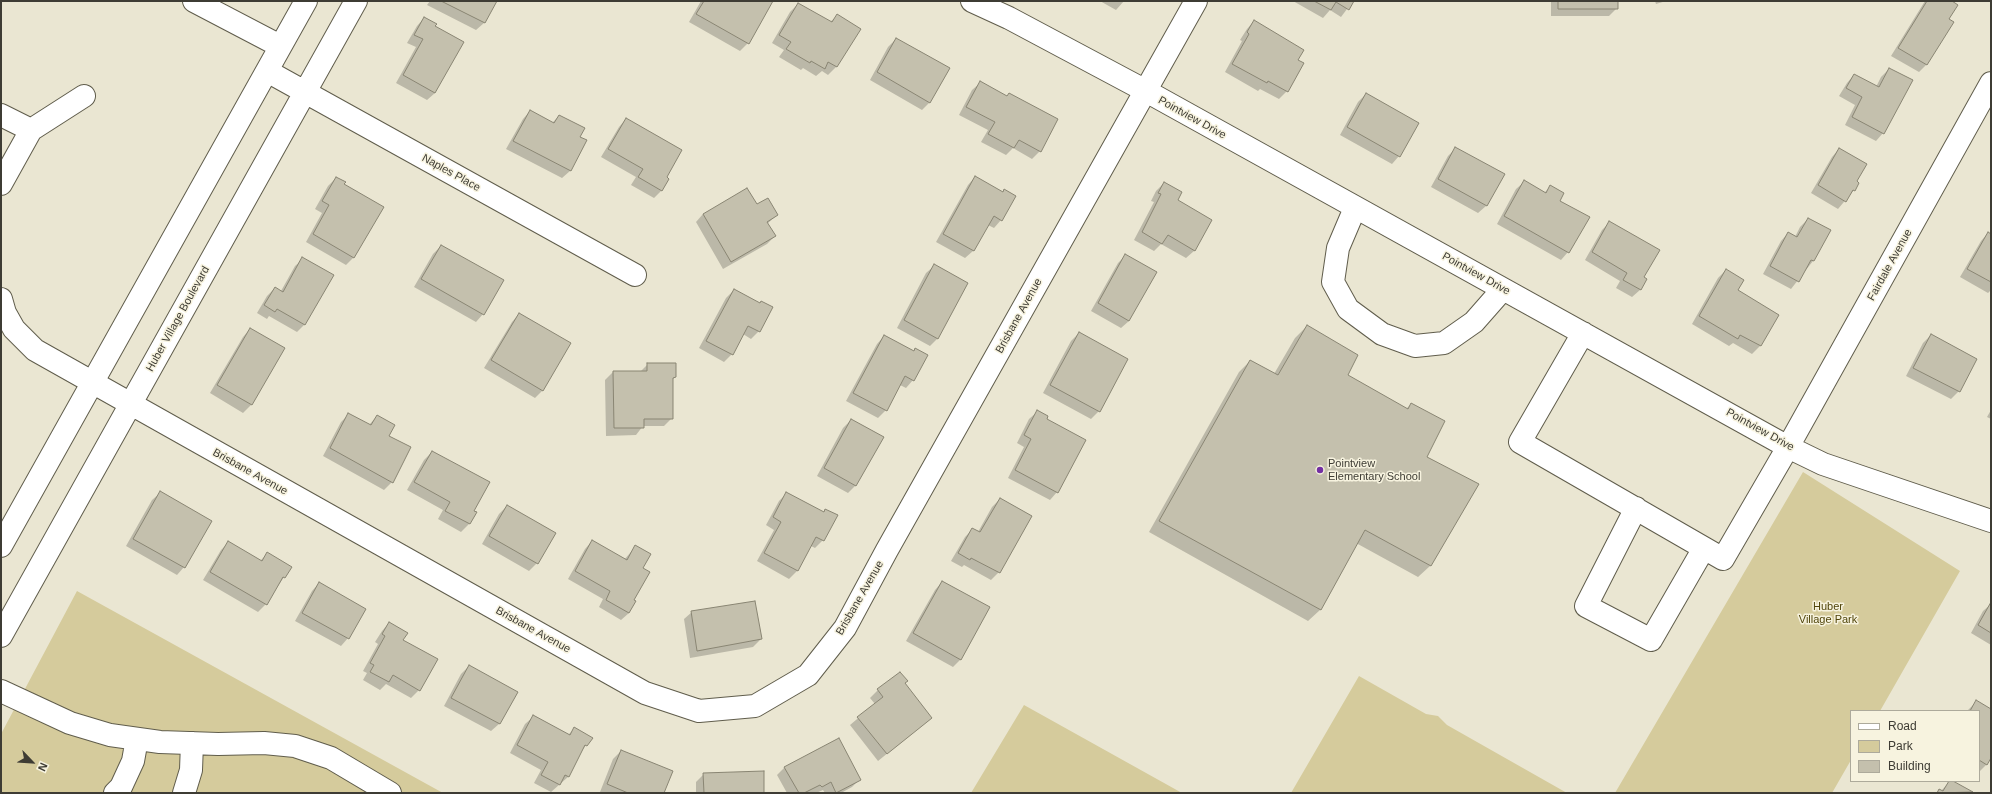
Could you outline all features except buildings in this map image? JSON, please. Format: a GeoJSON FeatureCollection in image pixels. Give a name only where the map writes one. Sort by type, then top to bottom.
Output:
{"type":"FeatureCollection","features":[{"type":"Feature","properties":{"kind":"street"},"geometry":{"type":"LineString","coordinates":[[194,1],[280,46]]}},
{"type":"Feature","properties":{"kind":"street"},"geometry":{"type":"LineString","coordinates":[[1,546],[306,1]]}},
{"type":"Feature","properties":{"kind":"street","name":"Huber Village Boulevard"},"geometry":{"type":"LineString","coordinates":[[1,636],[356,1]]}},
{"type":"Feature","properties":{"kind":"street","name":"Pointview Drive"},"geometry":{"type":"LineString","coordinates":[[972,1],[1009,18],[1146,91],[1355,208],[1823,464],[1991,522]]}},
{"type":"Feature","properties":{"kind":"street","name":"Brisbane Avenue"},"geometry":{"type":"LineString","coordinates":[[1,299],[5,313],[25,342],[35,350],[92,384],[645,693],[699,711],[755,706],[808,675],[845,628],[909,510],[1196,1]]}},
{"type":"Feature","properties":{"kind":"street","name":"Naples Place"},"geometry":{"type":"LineString","coordinates":[[266,71],[635,275]]}},
{"type":"Feature","properties":{"kind":"street","name":"Fairdale Avenue"},"geometry":{"type":"LineString","coordinates":[[1704,548],[1724,559],[1991,83]]}},
{"type":"Feature","properties":{"kind":"street"},"geometry":{"type":"LineString","coordinates":[[1,184],[30,130],[84,96]]}},
{"type":"Feature","properties":{"kind":"street"},"geometry":{"type":"LineString","coordinates":[[1,115],[30,130]]}},
{"type":"Feature","properties":{"kind":"street"},"geometry":{"type":"LineString","coordinates":[[1355,208],[1338,248],[1333,282],[1348,309],[1382,334],[1415,346],[1444,344],[1474,322],[1503,289]]}},
{"type":"Feature","properties":{"kind":"street"},"geometry":{"type":"LineString","coordinates":[[1583,333],[1520,442],[1636,508],[1704,548],[1651,640],[1586,606],[1636,508]]}},
{"type":"Feature","properties":{"kind":"street"},"geometry":{"type":"LineString","coordinates":[[1,691],[70,723],[110,735],[137,739],[192,743],[264,743],[295,746],[330,758],[390,793]]}},
{"type":"Feature","properties":{"kind":"street"},"geometry":{"type":"LineString","coordinates":[[115,793],[121,787],[133,761],[137,739]]}},
{"type":"Feature","properties":{"kind":"street"},"geometry":{"type":"LineString","coordinates":[[184,793],[191,770],[192,743]]}},
{"type":"Feature","properties":{"kind":"green space","name":"Huber Village Park"},"geometry":{"type":"Polygon","coordinates":[[[1803,472],[1960,571],[1881,710],[1850,710],[1850,762],[1832,793],[1615,793],[1803,472]]]}},
{"type":"Feature","properties":{"kind":"green space"},"geometry":{"type":"Polygon","coordinates":[[[77,591],[443,793],[1,793],[1,734],[77,591]]]}},
{"type":"Feature","properties":{"kind":"green space"},"geometry":{"type":"Polygon","coordinates":[[[1359,676],[1426,714],[1438,716],[1447,725],[1567,793],[1291,793],[1359,676]]]}},
{"type":"Feature","properties":{"kind":"green space"},"geometry":{"type":"Polygon","coordinates":[[[1024,705],[1182,793],[971,793],[1024,705]]]}},
{"type":"Feature","properties":{"kind":"place","name":"Pointview Elementary School"},"geometry":{"type":"Point","coordinates":[1320,470]}}]}
